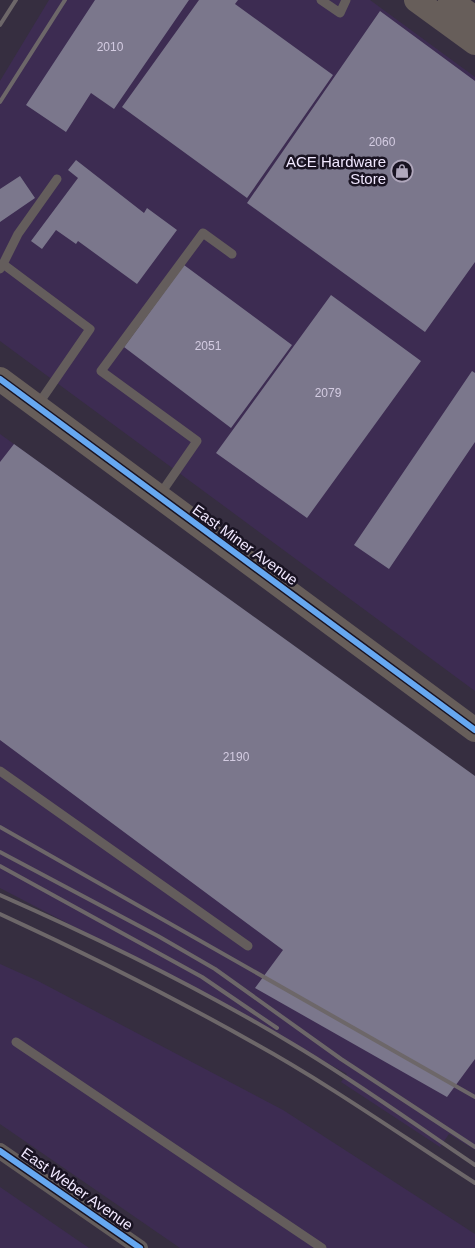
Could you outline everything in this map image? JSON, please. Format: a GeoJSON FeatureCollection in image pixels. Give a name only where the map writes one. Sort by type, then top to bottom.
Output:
{"type":"FeatureCollection","features":[{"type":"Feature","properties":{"kind":"street"},"geometry":{"type":"LineString","coordinates":[[416,0],[475,43]]}},
{"type":"Feature","properties":{"kind":"street"},"geometry":{"type":"LineString","coordinates":[[450,0],[475,18]]}},
{"type":"Feature","properties":{"kind":"street","name":"East Miner Avenue"},"geometry":{"type":"LineString","coordinates":[[4,385],[37,407],[475,730]]}},
{"type":"Feature","properties":{"kind":"street","name":"East Weber Avenue"},"geometry":{"type":"LineString","coordinates":[[0,1151],[140,1248]]}},
{"type":"Feature","properties":{"kind":"lane"},"geometry":{"type":"LineString","coordinates":[[321,0],[340,13],[346,0]]}},
{"type":"Feature","properties":{"kind":"lane"},"geometry":{"type":"LineString","coordinates":[[37,407],[90,329],[2,267],[18,234],[57,179]]}},
{"type":"Feature","properties":{"kind":"lane"},"geometry":{"type":"LineString","coordinates":[[158,496],[197,441],[101,371],[203,233],[232,254]]}},
{"type":"Feature","properties":{"kind":"lane"},"geometry":{"type":"LineString","coordinates":[[0,771],[248,946]]}},
{"type":"Feature","properties":{"kind":"lane"},"geometry":{"type":"LineString","coordinates":[[16,1042],[322,1248]]}},
{"type":"Feature","properties":{"kind":"shaded area"},"geometry":{"type":"Polygon","coordinates":[[[49,0],[370,0],[475,77],[475,691],[0,341],[0,81],[49,0]]]}},
{"type":"Feature","properties":{"kind":"shaded area"},"geometry":{"type":"Polygon","coordinates":[[[0,434],[475,777],[475,1150],[449,1134],[440,1147],[341,1082],[347,1074],[201,993],[0,888],[0,434]]]}},
{"type":"Feature","properties":{"kind":"shaded area"},"geometry":{"type":"Polygon","coordinates":[[[0,964],[38,981],[283,1110],[475,1234],[475,1248],[180,1248],[0,1124],[0,964]]]}},
{"type":"Feature","properties":{"kind":"shaded area"},"geometry":{"type":"Polygon","coordinates":[[[0,1187],[89,1248],[0,1248],[0,1187]]]}},
{"type":"Feature","properties":{"kind":"building"},"geometry":{"type":"Polygon","coordinates":[[[95,0],[189,0],[114,109],[91,93],[66,132],[26,105],[95,0]]]}},
{"type":"Feature","properties":{"kind":"building"},"geometry":{"type":"Polygon","coordinates":[[[199,0],[238,0],[235,4],[333,75],[247,198],[122,107],[199,0]]]}},
{"type":"Feature","properties":{"kind":"building"},"geometry":{"type":"Polygon","coordinates":[[[380,11],[475,81],[475,262],[425,332],[247,203],[380,11]]]}},
{"type":"Feature","properties":{"kind":"building"},"geometry":{"type":"Polygon","coordinates":[[[76,160],[144,213],[147,208],[177,230],[137,284],[78,241],[76,244],[56,230],[42,249],[31,241],[78,178],[68,170],[76,160]]]}},
{"type":"Feature","properties":{"kind":"building"},"geometry":{"type":"Polygon","coordinates":[[[20,176],[35,198],[0,222],[0,189],[20,176]]]}},
{"type":"Feature","properties":{"kind":"building"},"geometry":{"type":"Polygon","coordinates":[[[184,265],[292,345],[231,428],[124,347],[184,265]]]}},
{"type":"Feature","properties":{"kind":"building"},"geometry":{"type":"Polygon","coordinates":[[[331,295],[421,361],[307,518],[216,453],[331,295]]]}},
{"type":"Feature","properties":{"kind":"building"},"geometry":{"type":"Polygon","coordinates":[[[472,371],[475,373],[475,442],[389,569],[354,545],[472,371]]]}},
{"type":"Feature","properties":{"kind":"building"},"geometry":{"type":"Polygon","coordinates":[[[14,444],[475,776],[475,1059],[447,1097],[255,988],[283,950],[0,740],[0,462],[14,444]]]}},
{"type":"Feature","properties":{"kind":"railway"},"geometry":{"type":"LineString","coordinates":[[0,25],[16,0]]}},
{"type":"Feature","properties":{"kind":"railway"},"geometry":{"type":"LineString","coordinates":[[0,102],[65,0]]}},
{"type":"Feature","properties":{"kind":"railway"},"geometry":{"type":"LineString","coordinates":[[0,827],[475,1097]]}},
{"type":"Feature","properties":{"kind":"railway"},"geometry":{"type":"LineString","coordinates":[[0,852],[158,936],[215,969],[341,1059],[475,1147]]}},
{"type":"Feature","properties":{"kind":"railway"},"geometry":{"type":"LineString","coordinates":[[0,866],[202,977],[277,1028]]}},
{"type":"Feature","properties":{"kind":"railway"},"geometry":{"type":"LineString","coordinates":[[0,895],[148,964],[256,1022],[384,1102],[475,1165]]}},
{"type":"Feature","properties":{"kind":"railway"},"geometry":{"type":"LineString","coordinates":[[0,914],[65,944],[254,1043],[338,1093],[475,1183]]}},
{"type":"Feature","properties":{"kind":"cycle path"},"geometry":{"type":"LineString","coordinates":[[0,379],[475,730]]}},
{"type":"Feature","properties":{"kind":"cycle path"},"geometry":{"type":"LineString","coordinates":[[0,1151],[140,1248]]}},
{"type":"Feature","properties":{"kind":"place","name":"ACE Hardware Store"},"geometry":{"type":"Point","coordinates":[402,171]}}]}
